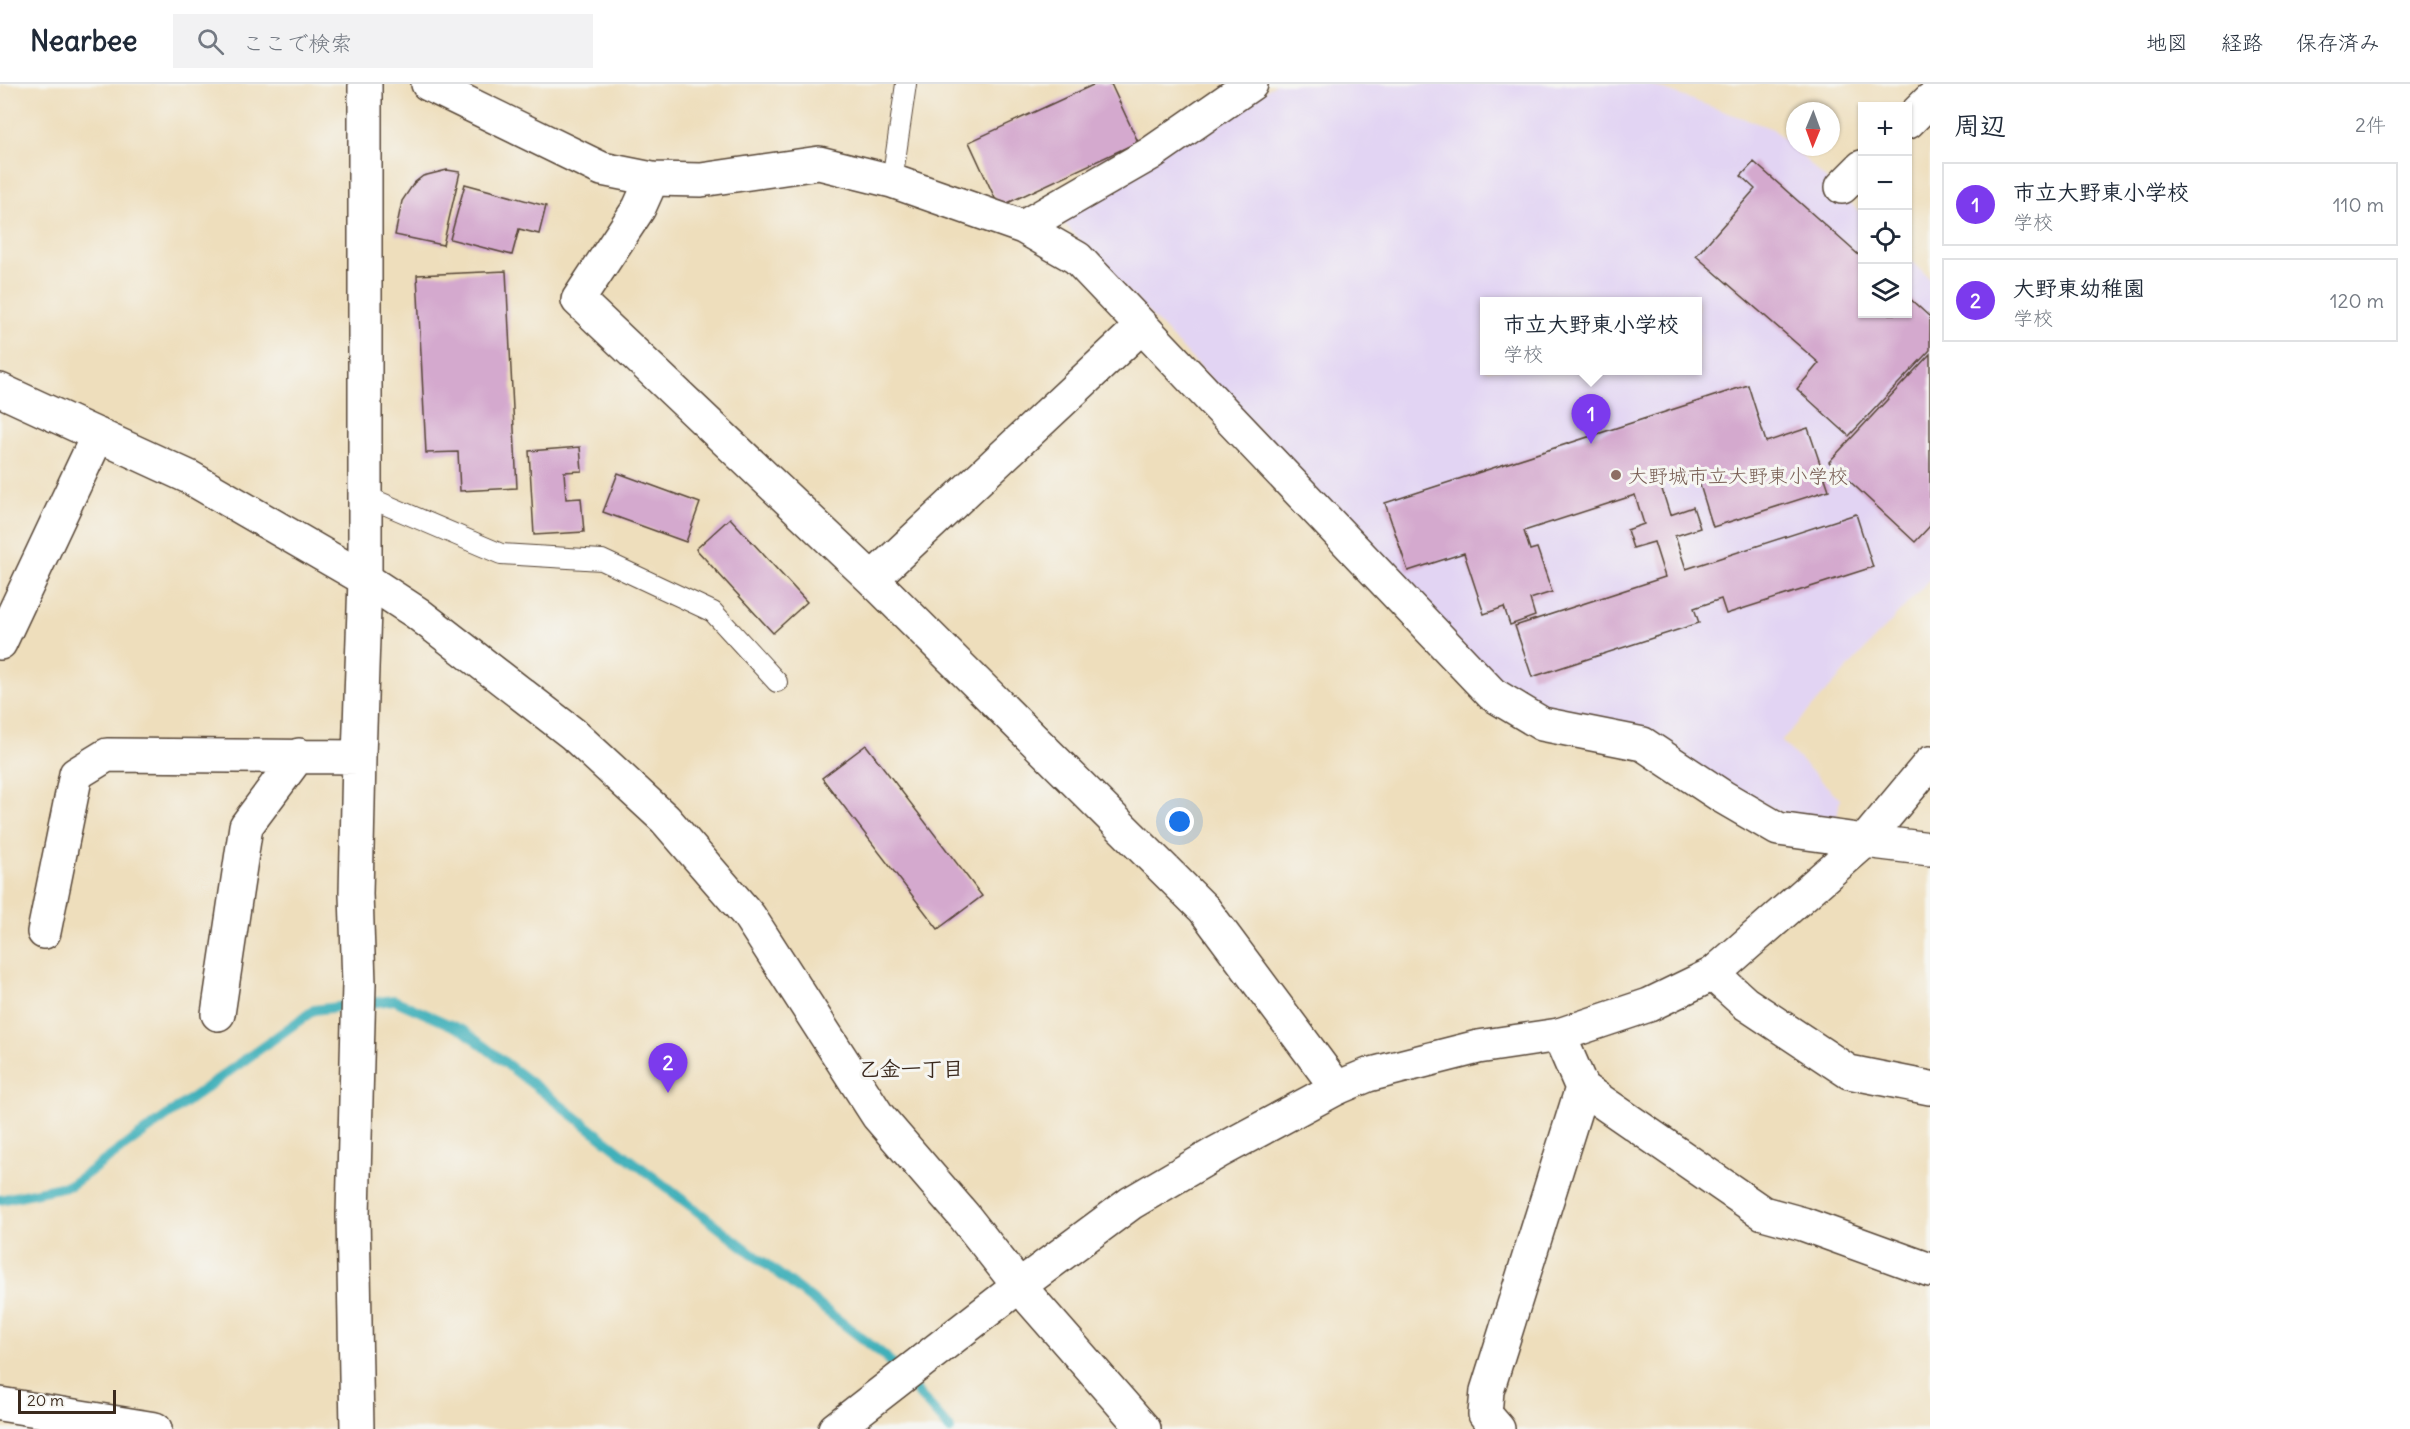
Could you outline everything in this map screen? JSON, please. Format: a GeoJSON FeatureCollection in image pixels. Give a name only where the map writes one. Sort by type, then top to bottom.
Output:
{"type":"FeatureCollection","features":[{"type":"Feature","properties":{"kind":"street"},"geometry":{"type":"LineString","coordinates":[[357,1429],[353,1215],[359,984],[356,894],[364,579],[365,84]]}},
{"type":"Feature","properties":{"kind":"street"},"geometry":{"type":"LineString","coordinates":[[428,84],[602,169],[652,179],[701,180],[819,163],[892,181],[1023,227],[1077,258],[1492,694],[1542,724],[1643,744],[1778,829],[1930,849]]}},
{"type":"Feature","properties":{"kind":"street"},"geometry":{"type":"LineString","coordinates":[[1023,227],[1150,154],[1251,84]]}},
{"type":"Feature","properties":{"kind":"street"},"geometry":{"type":"LineString","coordinates":[[1912,118],[1930,100]]}},
{"type":"Feature","properties":{"kind":"street"},"geometry":{"type":"LineString","coordinates":[[652,179],[639,208],[578,300],[872,579],[1204,909],[1336,1088]]}},
{"type":"Feature","properties":{"kind":"street"},"geometry":{"type":"LineString","coordinates":[[872,579],[1142,326]]}},
{"type":"Feature","properties":{"kind":"street"},"geometry":{"type":"LineString","coordinates":[[0,390],[189,477],[364,579],[417,613],[573,734],[664,819],[749,916],[878,1116],[964,1216],[1019,1286],[1144,1429]]}},
{"type":"Feature","properties":{"kind":"street"},"geometry":{"type":"LineString","coordinates":[[0,643],[98,435]]}},
{"type":"Feature","properties":{"kind":"street"},"geometry":{"type":"LineString","coordinates":[[44,932],[76,774],[106,755],[299,755],[359,758]]}},
{"type":"Feature","properties":{"kind":"street"},"geometry":{"type":"LineString","coordinates":[[218,1014],[246,826],[299,755]]}},
{"type":"Feature","properties":{"kind":"street"},"geometry":{"type":"LineString","coordinates":[[835,1429],[1019,1286],[1131,1203],[1218,1152],[1336,1088],[1368,1075],[1478,1047],[1559,1035],[1649,1005],[1713,974],[1865,841],[1930,764]]}},
{"type":"Feature","properties":{"kind":"street"},"geometry":{"type":"LineString","coordinates":[[1713,974],[1745,1003],[1849,1072],[1930,1088]]}},
{"type":"Feature","properties":{"kind":"street"},"geometry":{"type":"LineString","coordinates":[[1559,1035],[1582,1088],[1763,1213],[1803,1224],[1930,1270]]}},
{"type":"Feature","properties":{"kind":"street"},"geometry":{"type":"LineString","coordinates":[[1498,1429],[1485,1414],[1487,1391],[1582,1088]]}},
{"type":"Feature","properties":{"kind":"street"},"geometry":{"type":"LineString","coordinates":[[0,1404],[154,1429]]}},
{"type":"Feature","properties":{"kind":"lane"},"geometry":{"type":"LineString","coordinates":[[892,181],[906,84]]}},
{"type":"Feature","properties":{"kind":"lane"},"geometry":{"type":"LineString","coordinates":[[363,495],[501,554],[602,560],[713,612],[777,682]]}},
{"type":"Feature","properties":{"kind":"shaded area","name":"大野城市立大野東小学校"},"geometry":{"type":"Polygon","coordinates":[[[1276,84],[1648,84],[1773,129],[1786,141],[1786,156],[1801,156],[1858,210],[1858,318],[1912,318],[1912,261],[1930,279],[1930,579],[1781,741],[1840,799],[1836,823],[1788,815],[1548,710],[1488,673],[1063,222],[1067,207],[1276,84]]]}},
{"type":"Feature","properties":{"kind":"building"},"geometry":{"type":"Polygon","coordinates":[[[1095,84],[1111,84],[1138,142],[999,207],[969,142],[1095,84]]]}},
{"type":"Feature","properties":{"kind":"building"},"geometry":{"type":"Polygon","coordinates":[[[1754,162],[1858,254],[1858,318],[1912,318],[1912,301],[1930,317],[1930,350],[1849,436],[1797,389],[1819,363],[1696,256],[1755,189],[1741,176],[1754,162]]]}},
{"type":"Feature","properties":{"kind":"building"},"geometry":{"type":"Polygon","coordinates":[[[447,170],[460,172],[443,245],[395,235],[402,201],[414,183],[423,176],[447,170]]]}},
{"type":"Feature","properties":{"kind":"building"},"geometry":{"type":"Polygon","coordinates":[[[465,184],[546,206],[539,234],[519,229],[512,255],[450,239],[465,184]]]}},
{"type":"Feature","properties":{"kind":"building"},"geometry":{"type":"Polygon","coordinates":[[[506,271],[517,488],[460,491],[458,452],[426,453],[417,275],[506,271]]]}},
{"type":"Feature","properties":{"kind":"building"},"geometry":{"type":"Polygon","coordinates":[[[1930,354],[1930,526],[1915,542],[1829,462],[1930,354]]]}},
{"type":"Feature","properties":{"kind":"building"},"geometry":{"type":"Polygon","coordinates":[[[1748,385],[1766,442],[1808,428],[1829,490],[1713,527],[1696,472],[1660,483],[1670,515],[1693,507],[1700,528],[1675,536],[1686,569],[1856,514],[1873,567],[1726,614],[1721,599],[1694,608],[1699,623],[1532,677],[1515,626],[1665,577],[1654,542],[1633,548],[1627,530],[1644,524],[1635,495],[1524,531],[1530,550],[1537,548],[1552,592],[1530,599],[1535,616],[1510,625],[1504,607],[1484,614],[1464,553],[1408,571],[1385,503],[1748,385]]]}},
{"type":"Feature","properties":{"kind":"building"},"geometry":{"type":"Polygon","coordinates":[[[580,447],[582,471],[564,472],[566,499],[581,498],[584,532],[534,535],[529,451],[580,447]]]}},
{"type":"Feature","properties":{"kind":"building"},"geometry":{"type":"Polygon","coordinates":[[[618,473],[700,503],[686,542],[603,512],[618,473]]]}},
{"type":"Feature","properties":{"kind":"building"},"geometry":{"type":"Polygon","coordinates":[[[730,518],[807,602],[773,633],[696,549],[730,518]]]}},
{"type":"Feature","properties":{"kind":"building"},"geometry":{"type":"Polygon","coordinates":[[[866,745],[982,896],[938,929],[822,778],[866,745]]]}},
{"type":"Feature","properties":{"kind":"waterway"},"geometry":{"type":"LineString","coordinates":[[0,1200],[71,1185],[314,1010],[394,1000],[464,1031],[885,1356],[950,1429]]}},
{"type":"Feature","properties":{"kind":"place","name":"市立大野東小学校"},"geometry":{"type":"Point","coordinates":[1591,444]}},
{"type":"Feature","properties":{"kind":"place","name":"大野城市立大野東小学校"},"geometry":{"type":"Point","coordinates":[1616,475]}},
{"type":"Feature","properties":{"kind":"place","name":"大野東幼稚園"},"geometry":{"type":"Point","coordinates":[668,1093]}},
{"type":"Feature","properties":{"kind":"district","name":"乙金一丁目"},"geometry":{"type":"Point","coordinates":[911,1068]}}]}
